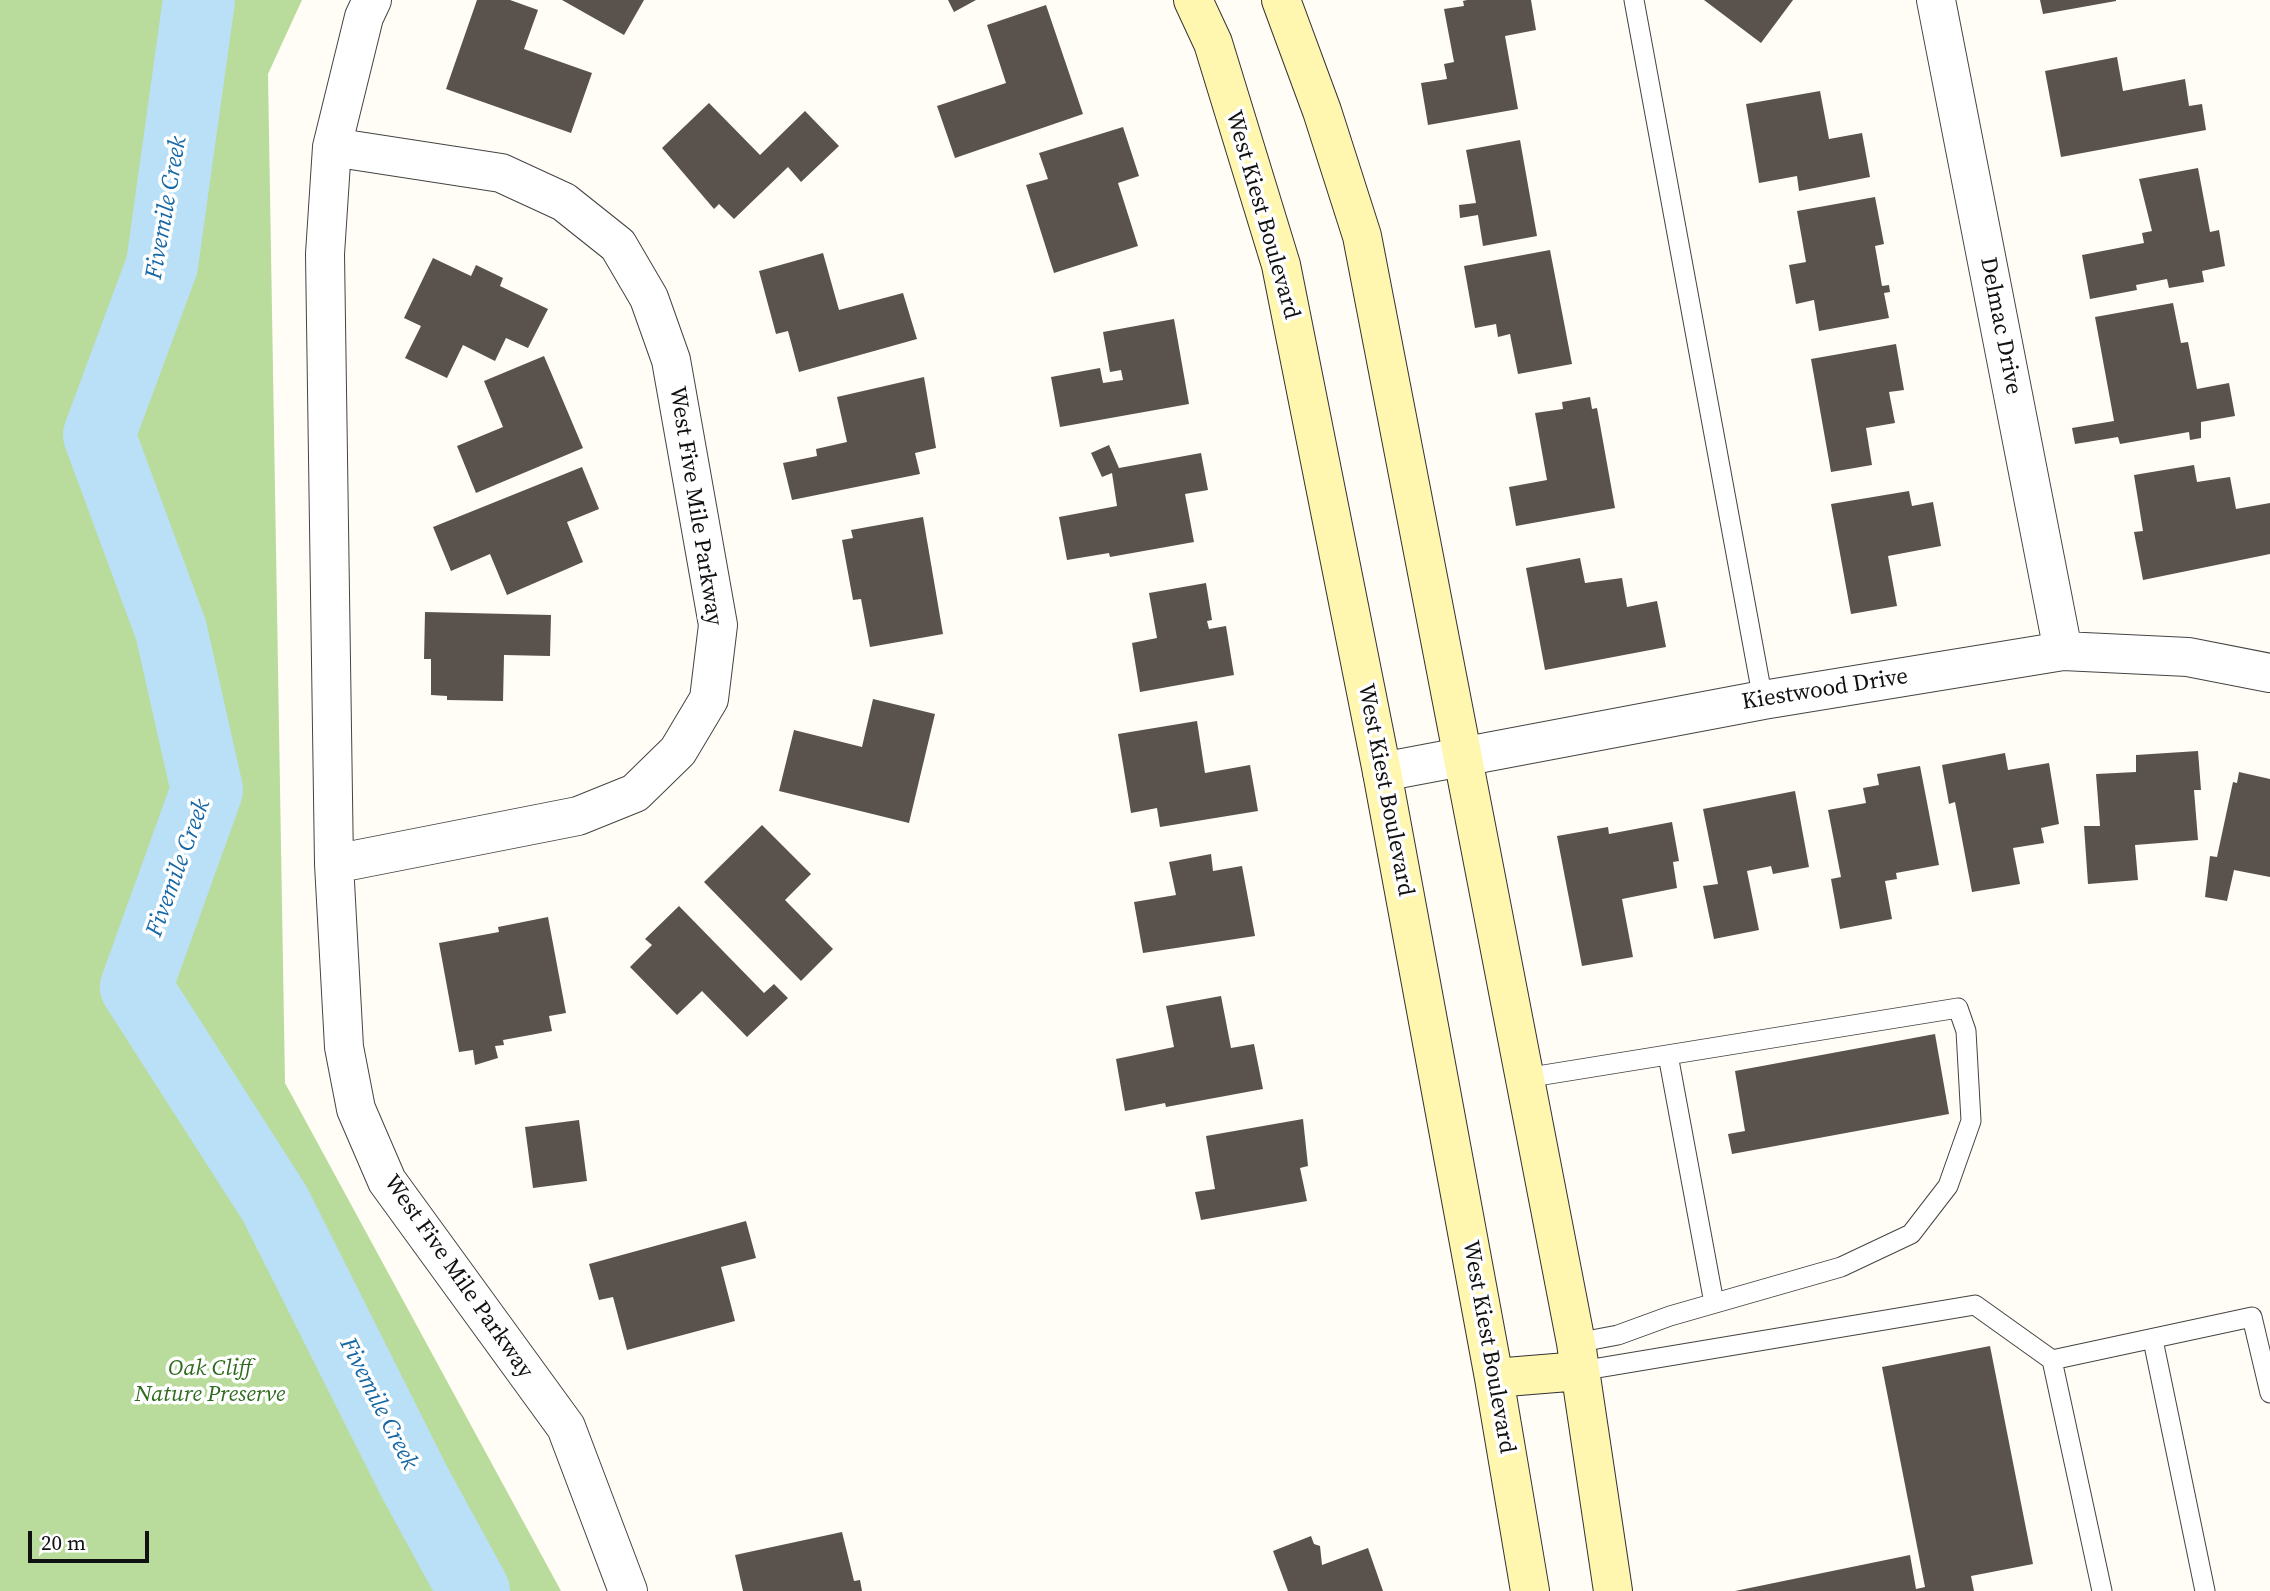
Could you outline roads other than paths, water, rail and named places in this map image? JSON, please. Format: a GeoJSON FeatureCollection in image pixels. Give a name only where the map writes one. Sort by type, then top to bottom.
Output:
{"type":"FeatureCollection","features":[{"type":"Feature","properties":{"kind":"main road","name":"West Kiest Boulevard"},"geometry":{"type":"LineString","coordinates":[[1193,0],[1213,43],[1281,265],[1382,772],[1494,1378],[1530,1591]]}},
{"type":"Feature","properties":{"kind":"main road"},"geometry":{"type":"LineString","coordinates":[[1281,0],[1322,111],[1362,236],[1465,758],[1578,1357],[1613,1591]]}},
{"type":"Feature","properties":{"kind":"main road"},"geometry":{"type":"LineString","coordinates":[[1494,1378],[1578,1357]]}},
{"type":"Feature","properties":{"kind":"street","name":"West Five Mile Parkway"},"geometry":{"type":"LineString","coordinates":[[372,0],[364,17],[332,147],[325,254],[334,863],[344,1046],[356,1109],[387,1181],[566,1427],[628,1591]]}},
{"type":"Feature","properties":{"kind":"street","name":"Delmac Drive"},"geometry":{"type":"LineString","coordinates":[[1936,0],[2063,651]]}},
{"type":"Feature","properties":{"kind":"street","name":"West Five Mile Parkway"},"geometry":{"type":"LineString","coordinates":[[332,147],[502,173],[564,202],[618,245],[649,298],[671,360],[718,625],[709,699],[678,751],[635,793],[578,816],[334,863]]}},
{"type":"Feature","properties":{"kind":"street","name":"Kiestwood Drive"},"geometry":{"type":"LineString","coordinates":[[1382,772],[1762,700],[2063,651],[2188,657],[2270,673]]}},
{"type":"Feature","properties":{"kind":"lane"},"geometry":{"type":"LineString","coordinates":[[1633,0],[1762,700]]}},
{"type":"Feature","properties":{"kind":"lane"},"geometry":{"type":"LineString","coordinates":[[1525,1078],[1958,1008],[1966,1031],[1971,1121],[1948,1186],[1911,1234],[1841,1267],[1714,1303],[1618,1335],[1578,1357]]}},
{"type":"Feature","properties":{"kind":"lane"},"geometry":{"type":"LineString","coordinates":[[1668,1055],[1714,1303]]}},
{"type":"Feature","properties":{"kind":"lane"},"geometry":{"type":"LineString","coordinates":[[1578,1357],[1975,1305],[2052,1360],[2102,1591]]}},
{"type":"Feature","properties":{"kind":"lane"},"geometry":{"type":"LineString","coordinates":[[2052,1360],[2252,1317],[2270,1393]]}},
{"type":"Feature","properties":{"kind":"lane"},"geometry":{"type":"LineString","coordinates":[[2153,1340],[2205,1591]]}},
{"type":"Feature","properties":{"kind":"waterway","name":"Fivemile Creek"},"geometry":{"type":"LineString","coordinates":[[199,0],[162,265],[99,435],[171,630],[207,790],[136,987],[275,1204],[415,1483],[474,1591]]}},
{"type":"Feature","properties":{"kind":"park label","name":"Oak Cliff Nature Preserve"},"geometry":{"type":"Point","coordinates":[210,1382]}}]}
